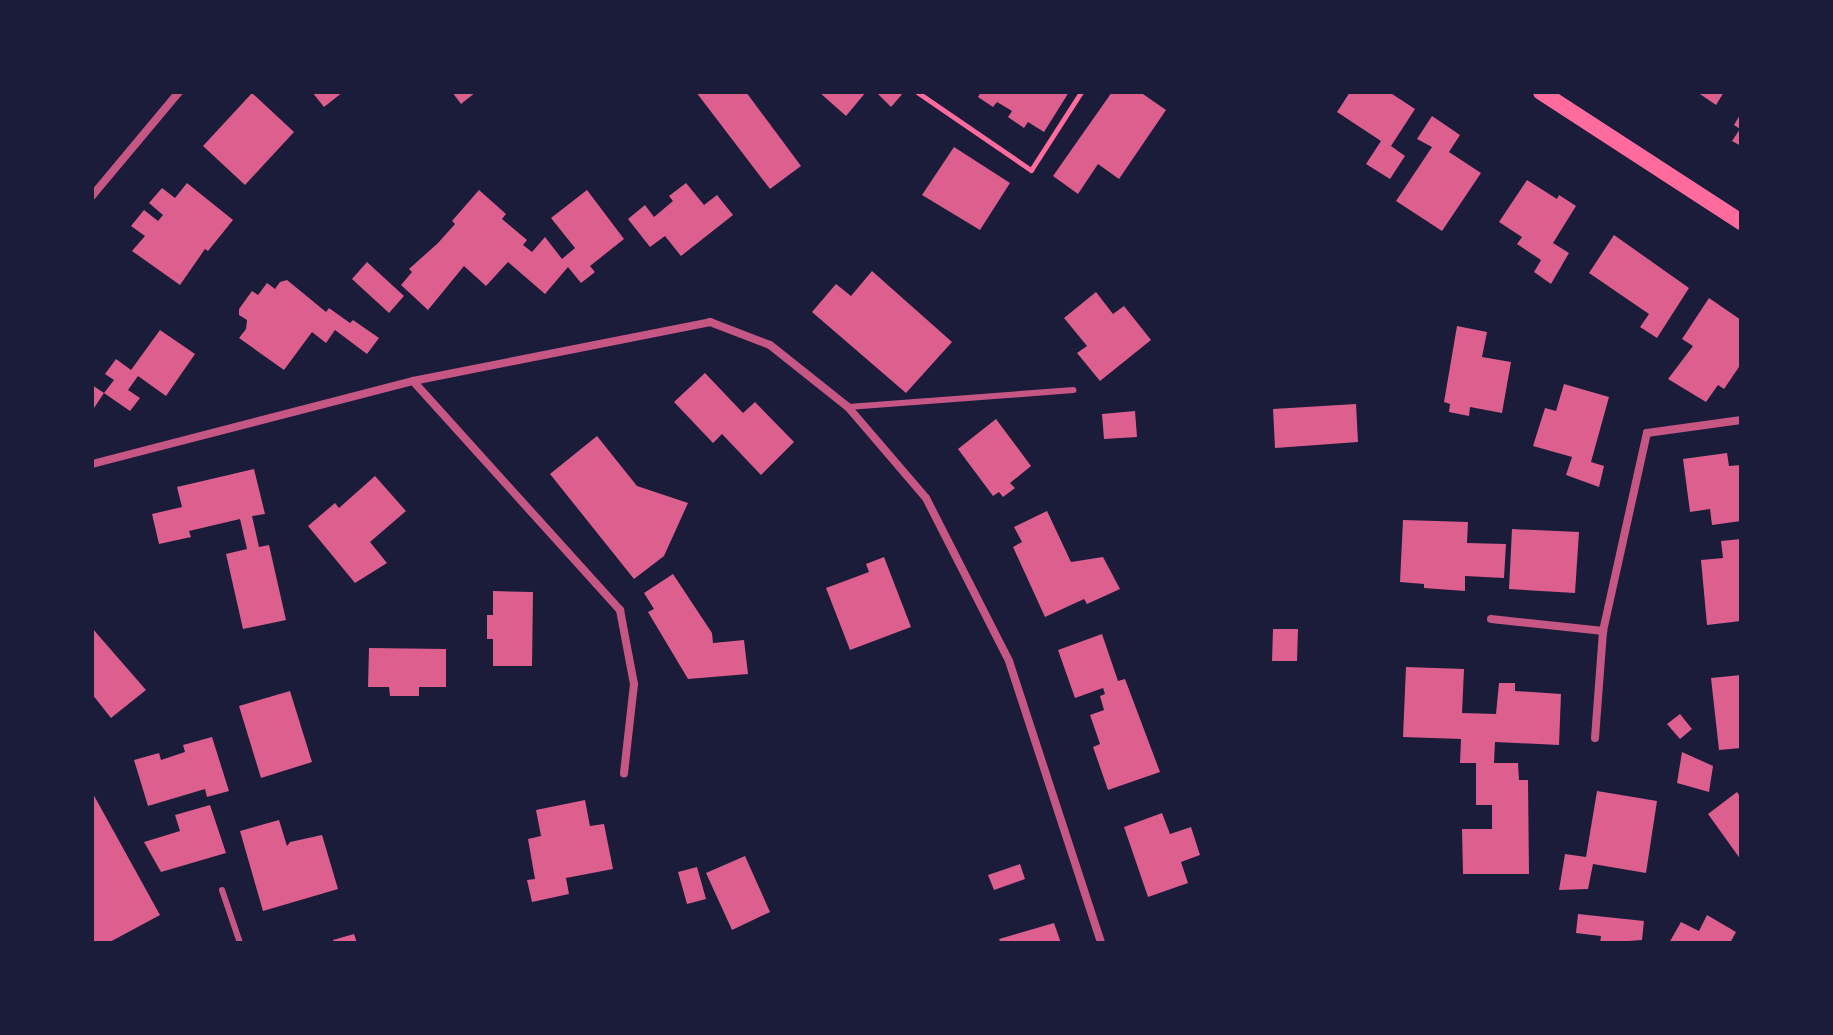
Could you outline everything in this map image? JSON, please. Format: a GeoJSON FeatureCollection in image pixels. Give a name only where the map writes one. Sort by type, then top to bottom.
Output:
{"type":"FeatureCollection","features":[{"type":"Feature","properties":{"kind":"main road"},"geometry":{"type":"LineString","coordinates":[[1545,93],[1741,222]]}},
{"type":"Feature","properties":{"kind":"street"},"geometry":{"type":"LineString","coordinates":[[92,196],[179,92]]}},
{"type":"Feature","properties":{"kind":"street"},"geometry":{"type":"LineString","coordinates":[[92,464],[413,381],[710,322],[770,345],[848,407],[926,498],[1009,661],[1101,943]]}},
{"type":"Feature","properties":{"kind":"street"},"geometry":{"type":"LineString","coordinates":[[413,381],[620,610],[634,684],[624,773]]}},
{"type":"Feature","properties":{"kind":"street"},"geometry":{"type":"LineString","coordinates":[[1595,738],[1603,631],[1647,433],[1741,420]]}},
{"type":"Feature","properties":{"kind":"street"},"geometry":{"type":"LineString","coordinates":[[1491,619],[1603,631]]}},
{"type":"Feature","properties":{"kind":"lane"},"geometry":{"type":"LineString","coordinates":[[848,407],[1073,390]]}},
{"type":"Feature","properties":{"kind":"lane"},"geometry":{"type":"LineString","coordinates":[[222,890],[240,943]]}},
{"type":"Feature","properties":{"kind":"path"},"geometry":{"type":"LineString","coordinates":[[917,92],[1031,170],[1081,92]]}},
{"type":"Feature","properties":{"kind":"building"},"geometry":{"type":"Polygon","coordinates":[[[312,92],[343,92],[324,107],[312,92]]]}},
{"type":"Feature","properties":{"kind":"building"},"geometry":{"type":"Polygon","coordinates":[[[452,92],[476,92],[461,104],[452,92]]]}},
{"type":"Feature","properties":{"kind":"building"},"geometry":{"type":"Polygon","coordinates":[[[696,92],[746,92],[801,166],[770,189],[696,92]]]}},
{"type":"Feature","properties":{"kind":"building"},"geometry":{"type":"Polygon","coordinates":[[[819,92],[866,92],[846,116],[819,92]]]}},
{"type":"Feature","properties":{"kind":"building"},"geometry":{"type":"Polygon","coordinates":[[[876,92],[904,92],[891,107],[876,92]]]}},
{"type":"Feature","properties":{"kind":"building"},"geometry":{"type":"Polygon","coordinates":[[[981,92],[1069,92],[1044,132],[1028,122],[1024,128],[1008,117],[1012,111],[997,102],[993,107],[978,97],[981,92]]]}},
{"type":"Feature","properties":{"kind":"building"},"geometry":{"type":"Polygon","coordinates":[[[1112,92],[1140,92],[1166,110],[1119,179],[1098,164],[1078,194],[1053,176],[1112,92]]]}},
{"type":"Feature","properties":{"kind":"building"},"geometry":{"type":"Polygon","coordinates":[[[1350,92],[1389,92],[1415,109],[1391,146],[1405,156],[1390,179],[1366,164],[1381,141],[1337,112],[1350,92]]]}},
{"type":"Feature","properties":{"kind":"building"},"geometry":{"type":"Polygon","coordinates":[[[1697,92],[1724,92],[1716,105],[1697,92]]]}},
{"type":"Feature","properties":{"kind":"building"},"geometry":{"type":"Polygon","coordinates":[[[252,93],[294,132],[245,185],[203,146],[252,93]]]}},
{"type":"Feature","properties":{"kind":"building"},"geometry":{"type":"Polygon","coordinates":[[[1741,113],[1741,146],[1732,141],[1740,129],[1734,125],[1741,113]]]}},
{"type":"Feature","properties":{"kind":"building"},"geometry":{"type":"Polygon","coordinates":[[[1432,116],[1460,135],[1449,152],[1481,173],[1442,231],[1396,201],[1432,147],[1417,139],[1432,116]]]}},
{"type":"Feature","properties":{"kind":"building"},"geometry":{"type":"Polygon","coordinates":[[[954,147],[1010,183],[980,230],[922,195],[954,147]]]}},
{"type":"Feature","properties":{"kind":"building"},"geometry":{"type":"Polygon","coordinates":[[[1527,180],[1557,199],[1559,195],[1576,206],[1553,243],[1569,253],[1551,284],[1534,272],[1541,260],[1517,244],[1522,237],[1499,222],[1527,180]]]}},
{"type":"Feature","properties":{"kind":"building"},"geometry":{"type":"Polygon","coordinates":[[[187,183],[233,220],[208,251],[205,249],[180,285],[132,251],[145,236],[131,226],[144,210],[158,221],[163,215],[149,203],[162,188],[175,198],[187,183]]]}},
{"type":"Feature","properties":{"kind":"building"},"geometry":{"type":"Polygon","coordinates":[[[686,183],[704,205],[717,195],[733,215],[681,256],[665,236],[650,247],[628,219],[645,205],[654,217],[673,201],[669,196],[686,183]]]}},
{"type":"Feature","properties":{"kind":"building"},"geometry":{"type":"Polygon","coordinates":[[[479,190],[506,214],[502,219],[527,240],[523,245],[532,252],[545,237],[562,259],[575,248],[551,218],[587,190],[624,239],[590,266],[595,272],[581,283],[568,267],[545,294],[508,262],[486,286],[464,266],[428,310],[401,285],[412,272],[409,269],[455,224],[452,221],[479,190]]]}},
{"type":"Feature","properties":{"kind":"building"},"geometry":{"type":"Polygon","coordinates":[[[1614,235],[1689,288],[1657,338],[1640,327],[1649,314],[1589,273],[1614,235]]]}},
{"type":"Feature","properties":{"kind":"building"},"geometry":{"type":"Polygon","coordinates":[[[367,262],[404,296],[389,313],[352,279],[367,262]]]}},
{"type":"Feature","properties":{"kind":"building"},"geometry":{"type":"Polygon","coordinates":[[[872,271],[952,342],[906,393],[812,312],[836,284],[851,296],[872,271]]]}},
{"type":"Feature","properties":{"kind":"building"},"geometry":{"type":"Polygon","coordinates":[[[287,280],[326,312],[329,308],[379,338],[367,354],[335,330],[326,343],[312,332],[284,370],[239,338],[246,329],[247,320],[239,315],[239,309],[252,291],[258,295],[267,283],[275,289],[280,282],[287,280]]]}},
{"type":"Feature","properties":{"kind":"building"},"geometry":{"type":"Polygon","coordinates":[[[1096,292],[1113,314],[1124,306],[1151,340],[1100,381],[1077,353],[1087,346],[1064,318],[1096,292]]]}},
{"type":"Feature","properties":{"kind":"building"},"geometry":{"type":"Polygon","coordinates":[[[1709,298],[1741,320],[1741,364],[1724,389],[1718,385],[1706,402],[1668,379],[1693,346],[1682,339],[1709,298]]]}},
{"type":"Feature","properties":{"kind":"building"},"geometry":{"type":"Polygon","coordinates":[[[1457,326],[1487,332],[1482,357],[1511,362],[1502,413],[1470,407],[1469,416],[1449,412],[1450,404],[1444,402],[1457,326]]]}},
{"type":"Feature","properties":{"kind":"building"},"geometry":{"type":"Polygon","coordinates":[[[160,330],[195,354],[166,396],[138,376],[128,390],[140,398],[130,411],[104,393],[114,380],[105,374],[116,359],[131,370],[160,330]]]}},
{"type":"Feature","properties":{"kind":"building"},"geometry":{"type":"Polygon","coordinates":[[[705,373],[743,413],[755,402],[794,442],[761,475],[722,434],[713,443],[674,402],[705,373]]]}},
{"type":"Feature","properties":{"kind":"building"},"geometry":{"type":"Polygon","coordinates":[[[1564,384],[1609,397],[1591,462],[1604,466],[1599,487],[1566,475],[1572,457],[1533,446],[1545,408],[1556,411],[1564,384]]]}},
{"type":"Feature","properties":{"kind":"building"},"geometry":{"type":"Polygon","coordinates":[[[92,385],[104,393],[92,411],[92,385]]]}},
{"type":"Feature","properties":{"kind":"building"},"geometry":{"type":"Polygon","coordinates":[[[1356,404],[1358,442],[1275,448],[1273,409],[1356,404]]]}},
{"type":"Feature","properties":{"kind":"building"},"geometry":{"type":"Polygon","coordinates":[[[1135,411],[1137,437],[1104,439],[1102,414],[1135,411]]]}},
{"type":"Feature","properties":{"kind":"building"},"geometry":{"type":"Polygon","coordinates":[[[996,419],[1031,466],[1010,483],[1015,488],[1003,497],[999,492],[993,496],[958,449],[996,419]]]}},
{"type":"Feature","properties":{"kind":"building"},"geometry":{"type":"Polygon","coordinates":[[[597,436],[637,486],[688,503],[664,556],[634,579],[550,474],[597,436]]]}},
{"type":"Feature","properties":{"kind":"building"},"geometry":{"type":"Polygon","coordinates":[[[1727,453],[1729,466],[1741,465],[1741,521],[1712,525],[1710,509],[1690,512],[1683,459],[1727,453]]]}},
{"type":"Feature","properties":{"kind":"building"},"geometry":{"type":"Polygon","coordinates":[[[254,469],[265,514],[252,516],[259,547],[269,545],[286,620],[243,629],[226,554],[247,549],[240,519],[189,531],[191,537],[159,544],[152,514],[182,507],[177,487],[254,469]]]}},
{"type":"Feature","properties":{"kind":"building"},"geometry":{"type":"Polygon","coordinates":[[[375,476],[406,511],[370,542],[387,563],[355,583],[308,526],[335,503],[339,508],[375,476]]]}},
{"type":"Feature","properties":{"kind":"building"},"geometry":{"type":"Polygon","coordinates":[[[1047,511],[1071,562],[1103,557],[1120,589],[1087,604],[1084,599],[1045,617],[1013,547],[1022,542],[1014,527],[1047,511]]]}},
{"type":"Feature","properties":{"kind":"building"},"geometry":{"type":"Polygon","coordinates":[[[1403,520],[1468,522],[1467,543],[1506,544],[1504,578],[1465,576],[1465,591],[1424,588],[1424,584],[1400,582],[1403,520]]]}},
{"type":"Feature","properties":{"kind":"building"},"geometry":{"type":"Polygon","coordinates":[[[1512,529],[1579,532],[1575,593],[1509,589],[1512,529]]]}},
{"type":"Feature","properties":{"kind":"building"},"geometry":{"type":"Polygon","coordinates":[[[1741,539],[1741,621],[1707,625],[1701,560],[1723,558],[1721,541],[1741,539]]]}},
{"type":"Feature","properties":{"kind":"building"},"geometry":{"type":"Polygon","coordinates":[[[884,557],[911,627],[850,650],[826,588],[869,572],[866,564],[884,557]]]}},
{"type":"Feature","properties":{"kind":"building"},"geometry":{"type":"Polygon","coordinates":[[[673,574],[712,633],[713,643],[744,640],[748,674],[688,679],[648,612],[654,609],[644,593],[673,574]]]}},
{"type":"Feature","properties":{"kind":"building"},"geometry":{"type":"Polygon","coordinates":[[[493,591],[533,592],[532,666],[493,666],[493,639],[487,639],[487,615],[493,615],[493,591]]]}},
{"type":"Feature","properties":{"kind":"building"},"geometry":{"type":"Polygon","coordinates":[[[92,628],[146,690],[111,718],[92,694],[92,628]]]}},
{"type":"Feature","properties":{"kind":"building"},"geometry":{"type":"Polygon","coordinates":[[[1273,629],[1298,629],[1297,661],[1272,661],[1273,629]]]}},
{"type":"Feature","properties":{"kind":"building"},"geometry":{"type":"Polygon","coordinates":[[[1102,634],[1118,681],[1125,679],[1160,772],[1108,790],[1093,747],[1100,744],[1090,715],[1104,710],[1100,696],[1105,694],[1103,688],[1075,698],[1058,650],[1102,634]]]}},
{"type":"Feature","properties":{"kind":"building"},"geometry":{"type":"Polygon","coordinates":[[[369,648],[446,649],[446,687],[419,687],[419,696],[390,696],[389,687],[368,687],[369,648]]]}},
{"type":"Feature","properties":{"kind":"building"},"geometry":{"type":"Polygon","coordinates":[[[1406,667],[1464,669],[1462,713],[1496,714],[1499,683],[1515,683],[1515,691],[1561,694],[1559,745],[1495,742],[1494,763],[1518,763],[1519,780],[1528,780],[1529,874],[1463,874],[1462,829],[1492,829],[1492,805],[1476,805],[1476,763],[1460,763],[1461,739],[1403,737],[1406,667]]]}},
{"type":"Feature","properties":{"kind":"building"},"geometry":{"type":"Polygon","coordinates":[[[1741,675],[1741,748],[1719,750],[1711,678],[1741,675]]]}},
{"type":"Feature","properties":{"kind":"building"},"geometry":{"type":"Polygon","coordinates":[[[290,691],[312,762],[261,778],[239,706],[290,691]]]}},
{"type":"Feature","properties":{"kind":"building"},"geometry":{"type":"Polygon","coordinates":[[[1680,714],[1692,729],[1680,739],[1667,724],[1680,714]]]}},
{"type":"Feature","properties":{"kind":"building"},"geometry":{"type":"Polygon","coordinates":[[[212,737],[229,791],[207,797],[205,789],[148,806],[134,760],[159,753],[161,760],[185,752],[183,745],[212,737]]]}},
{"type":"Feature","properties":{"kind":"building"},"geometry":{"type":"Polygon","coordinates":[[[1682,752],[1713,766],[1709,792],[1677,783],[1682,752]]]}},
{"type":"Feature","properties":{"kind":"building"},"geometry":{"type":"Polygon","coordinates":[[[1597,791],[1657,801],[1646,873],[1593,864],[1588,889],[1559,890],[1565,854],[1586,857],[1597,791]]]}},
{"type":"Feature","properties":{"kind":"building"},"geometry":{"type":"Polygon","coordinates":[[[92,792],[160,915],[108,943],[92,943],[92,792]]]}},
{"type":"Feature","properties":{"kind":"building"},"geometry":{"type":"Polygon","coordinates":[[[1737,792],[1741,798],[1741,860],[1708,814],[1737,792]]]}},
{"type":"Feature","properties":{"kind":"building"},"geometry":{"type":"Polygon","coordinates":[[[585,800],[590,826],[604,824],[613,869],[566,878],[569,894],[532,902],[527,880],[535,879],[528,839],[541,836],[536,810],[585,800]]]}},
{"type":"Feature","properties":{"kind":"building"},"geometry":{"type":"Polygon","coordinates":[[[210,805],[226,853],[161,872],[144,842],[180,831],[175,815],[210,805]]]}},
{"type":"Feature","properties":{"kind":"building"},"geometry":{"type":"Polygon","coordinates":[[[1162,813],[1170,834],[1191,827],[1200,855],[1181,862],[1188,883],[1148,897],[1124,827],[1162,813]]]}},
{"type":"Feature","properties":{"kind":"building"},"geometry":{"type":"Polygon","coordinates":[[[279,820],[287,846],[290,842],[322,835],[338,889],[263,911],[240,831],[279,820]]]}},
{"type":"Feature","properties":{"kind":"building"},"geometry":{"type":"Polygon","coordinates":[[[745,856],[770,912],[732,930],[706,873],[745,856]]]}},
{"type":"Feature","properties":{"kind":"building"},"geometry":{"type":"Polygon","coordinates":[[[1020,864],[1025,879],[994,890],[988,875],[1020,864]]]}},
{"type":"Feature","properties":{"kind":"building"},"geometry":{"type":"Polygon","coordinates":[[[697,867],[706,899],[687,904],[678,872],[697,867]]]}},
{"type":"Feature","properties":{"kind":"building"},"geometry":{"type":"Polygon","coordinates":[[[1578,914],[1644,921],[1642,940],[1600,943],[1601,936],[1576,933],[1578,914]]]}},
{"type":"Feature","properties":{"kind":"building"},"geometry":{"type":"Polygon","coordinates":[[[1707,915],[1736,932],[1730,943],[1669,943],[1681,922],[1699,931],[1707,915]]]}},
{"type":"Feature","properties":{"kind":"building"},"geometry":{"type":"Polygon","coordinates":[[[1054,923],[1061,943],[1001,943],[999,939],[1054,923]]]}},
{"type":"Feature","properties":{"kind":"building"},"geometry":{"type":"Polygon","coordinates":[[[354,934],[357,943],[334,943],[333,940],[354,934]]]}}]}
